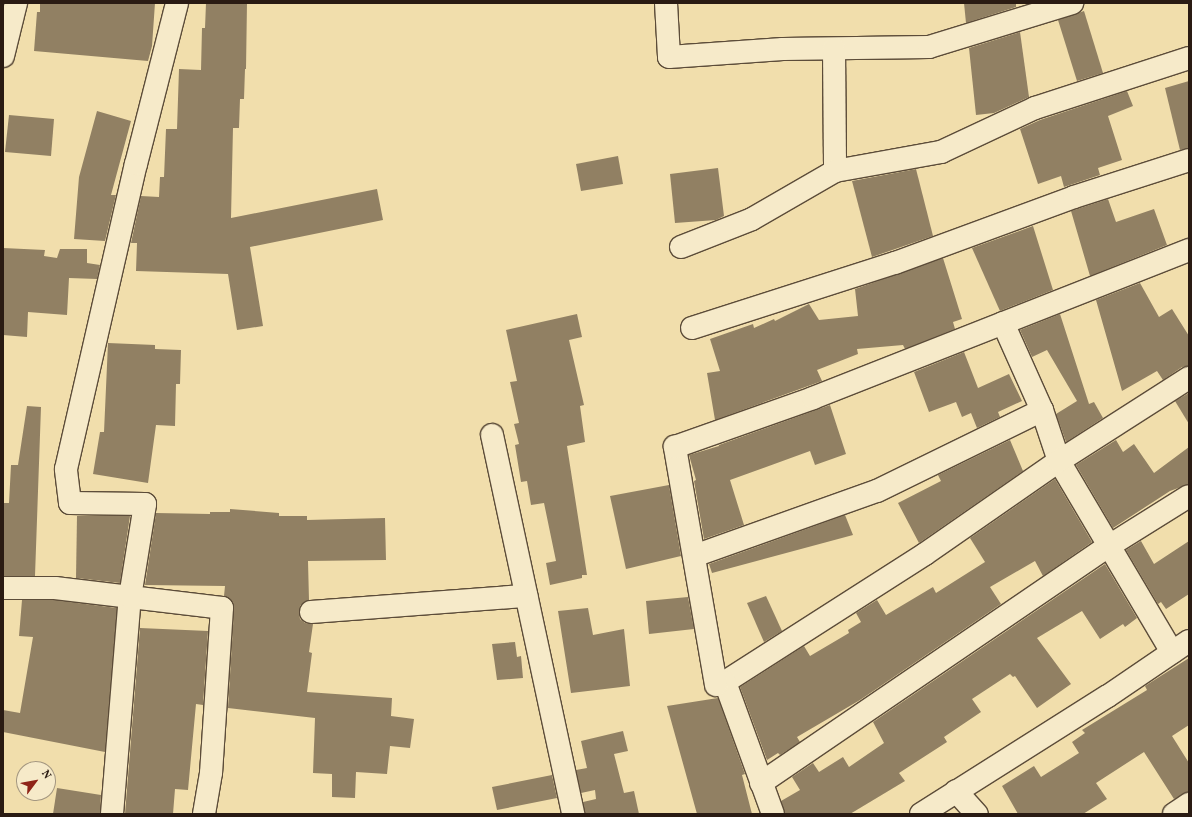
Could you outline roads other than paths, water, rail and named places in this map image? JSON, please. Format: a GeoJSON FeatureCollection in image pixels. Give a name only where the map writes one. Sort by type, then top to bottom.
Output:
{"type":"FeatureCollection","features":[{"type":"Feature","properties":{"kind":"street"},"geometry":{"type":"LineString","coordinates":[[3,56],[16,3]]}},
{"type":"Feature","properties":{"kind":"street"},"geometry":{"type":"LineString","coordinates":[[112,814],[130,597],[145,504],[70,503],[66,469],[136,164],[177,3]]}},
{"type":"Feature","properties":{"kind":"street"},"geometry":{"type":"LineString","coordinates":[[666,3],[669,57],[782,50],[929,47],[1072,3]]}},
{"type":"Feature","properties":{"kind":"street"},"geometry":{"type":"LineString","coordinates":[[834,49],[835,171]]}},
{"type":"Feature","properties":{"kind":"street"},"geometry":{"type":"LineString","coordinates":[[681,247],[752,219],[835,171],[941,152],[1035,108],[1189,58]]}},
{"type":"Feature","properties":{"kind":"street"},"geometry":{"type":"LineString","coordinates":[[692,328],[895,263],[1074,196],[1189,160]]}},
{"type":"Feature","properties":{"kind":"street"},"geometry":{"type":"LineString","coordinates":[[1189,250],[813,398],[675,447],[716,685],[725,682],[925,554],[1059,461],[1189,378]]}},
{"type":"Feature","properties":{"kind":"street"},"geometry":{"type":"LineString","coordinates":[[921,814],[1108,696],[1180,647],[1109,546],[1059,461],[1042,410],[1003,323]]}},
{"type":"Feature","properties":{"kind":"street"},"geometry":{"type":"LineString","coordinates":[[694,556],[877,491],[1042,410]]}},
{"type":"Feature","properties":{"kind":"street"},"geometry":{"type":"LineString","coordinates":[[492,435],[573,814]]}},
{"type":"Feature","properties":{"kind":"street"},"geometry":{"type":"LineString","coordinates":[[762,783],[1109,546],[1189,496]]}},
{"type":"Feature","properties":{"kind":"street"},"geometry":{"type":"LineString","coordinates":[[3,588],[55,588],[222,608],[211,773],[204,814]]}},
{"type":"Feature","properties":{"kind":"street"},"geometry":{"type":"LineString","coordinates":[[311,612],[526,596]]}},
{"type":"Feature","properties":{"kind":"street"},"geometry":{"type":"LineString","coordinates":[[725,682],[773,814]]}},
{"type":"Feature","properties":{"kind":"street"},"geometry":{"type":"LineString","coordinates":[[956,791],[977,814]]}},
{"type":"Feature","properties":{"kind":"street"},"geometry":{"type":"LineString","coordinates":[[1174,814],[1189,804]]}}]}
